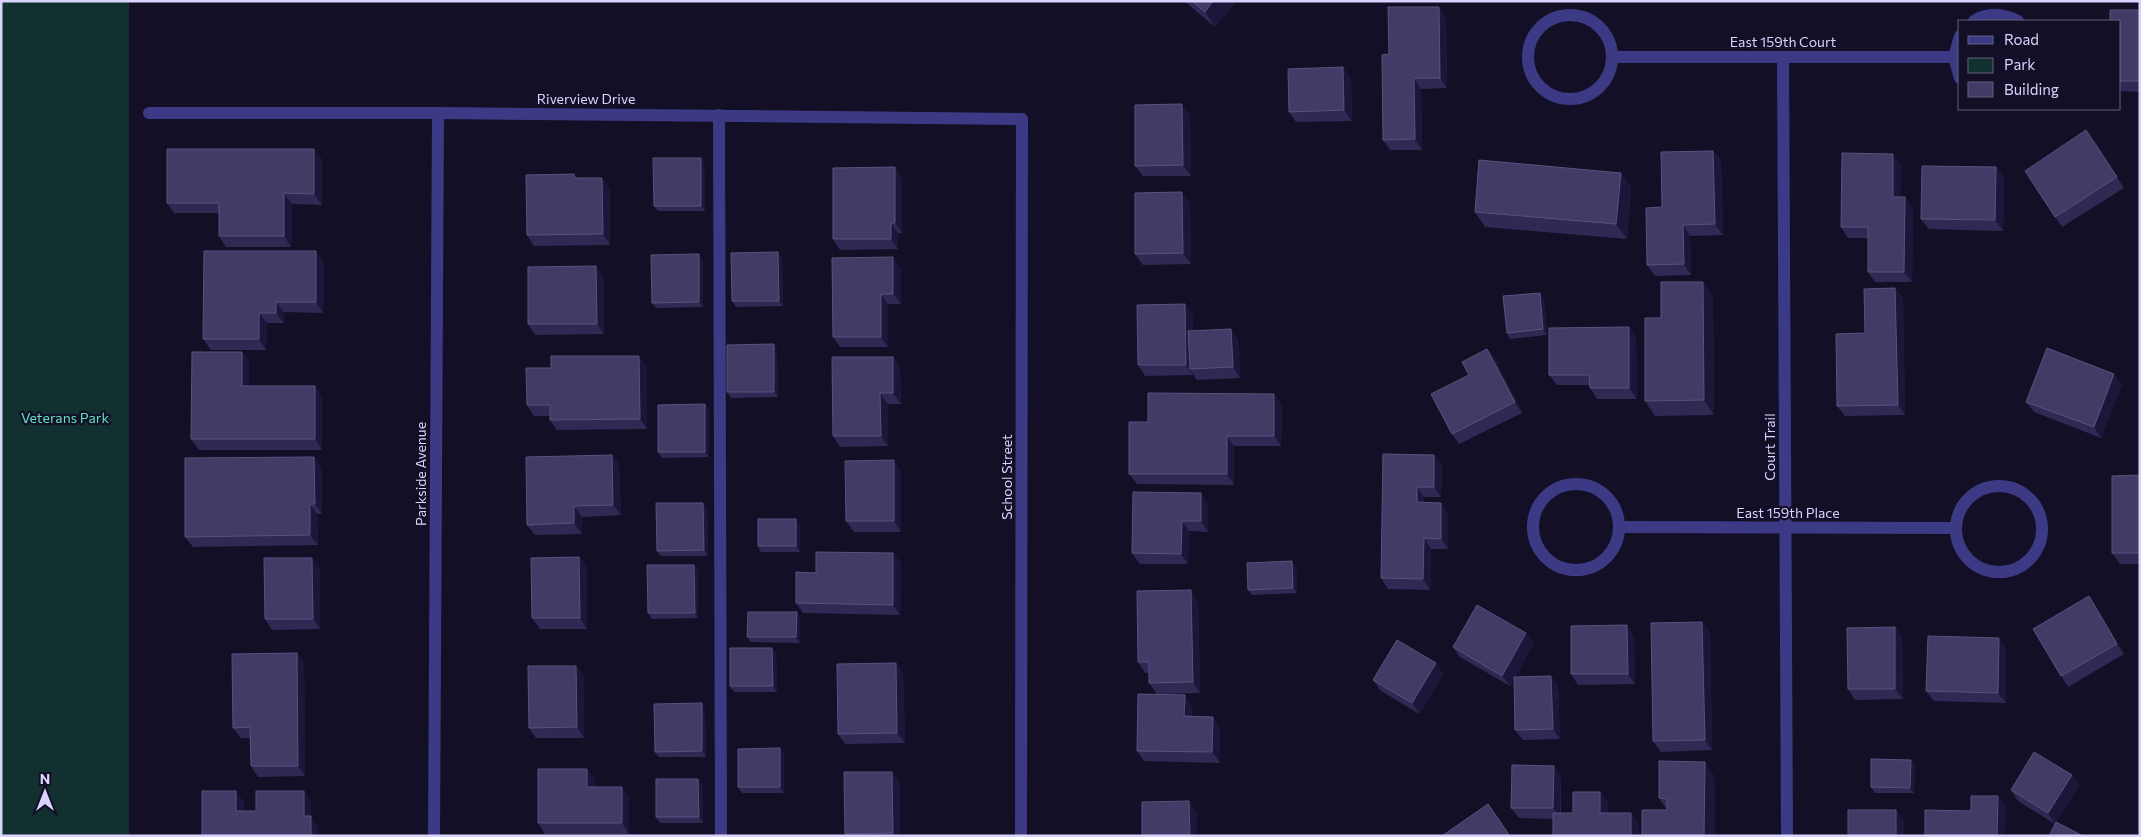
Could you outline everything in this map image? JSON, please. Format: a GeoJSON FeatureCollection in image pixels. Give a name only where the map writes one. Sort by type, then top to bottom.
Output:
{"type":"FeatureCollection","features":[{"type":"Feature","properties":{"kind":"street"},"geometry":{"type":"LineString","coordinates":[[1569,14],[1582,16],[1599,25],[1610,39],[1613,57],[1610,75],[1601,88],[1591,95],[1574,100],[1558,98],[1543,90],[1532,79],[1527,62],[1529,46],[1536,32],[1551,19],[1569,14]]}},
{"type":"Feature","properties":{"kind":"street"},"geometry":{"type":"LineString","coordinates":[[1977,20],[1995,14],[2009,16],[2016,20]]}},
{"type":"Feature","properties":{"kind":"street"},"geometry":{"type":"LineString","coordinates":[[1958,43],[1954,56],[1958,71]]}},
{"type":"Feature","properties":{"kind":"street","name":"East 159th Court"},"geometry":{"type":"LineString","coordinates":[[1613,57],[1954,56]]}},
{"type":"Feature","properties":{"kind":"street","name":"Court Trail"},"geometry":{"type":"LineString","coordinates":[[1783,57],[1787,836]]}},
{"type":"Feature","properties":{"kind":"street","name":"Riverview Drive"},"geometry":{"type":"LineString","coordinates":[[149,113],[438,113],[1022,119]]}},
{"type":"Feature","properties":{"kind":"street","name":"Parkside Avenue"},"geometry":{"type":"LineString","coordinates":[[434,836],[438,113]]}},
{"type":"Feature","properties":{"kind":"street"},"geometry":{"type":"LineString","coordinates":[[719,115],[721,836]]}},
{"type":"Feature","properties":{"kind":"street","name":"School Street"},"geometry":{"type":"LineString","coordinates":[[1022,119],[1022,836]]}},
{"type":"Feature","properties":{"kind":"street"},"geometry":{"type":"LineString","coordinates":[[1576,484],[1589,486],[1606,494],[1616,509],[1620,527],[1616,544],[1607,558],[1597,565],[1580,570],[1564,568],[1549,560],[1538,548],[1533,531],[1534,516],[1542,500],[1557,488],[1576,484]]}},
{"type":"Feature","properties":{"kind":"street"},"geometry":{"type":"LineString","coordinates":[[2007,487],[2021,492],[2033,502],[2040,515],[2042,530],[2040,543],[2034,555],[2024,564],[2012,570],[1998,572],[1985,570],[1973,564],[1963,554],[1957,542],[1956,528],[1959,514],[1966,501],[1985,489],[2007,487]]}},
{"type":"Feature","properties":{"kind":"street","name":"East 159th Place"},"geometry":{"type":"LineString","coordinates":[[1620,527],[1956,528]]}},
{"type":"Feature","properties":{"kind":"green space","name":"Veterans Park"},"geometry":{"type":"Polygon","coordinates":[[[1,1],[129,1],[129,836],[1,836],[1,1]]]}},
{"type":"Feature","properties":{"kind":"building"},"geometry":{"type":"Polygon","coordinates":[[[1192,1],[1213,1],[1205,12],[1192,1]]]}},
{"type":"Feature","properties":{"kind":"building"},"geometry":{"type":"Polygon","coordinates":[[[1388,7],[1439,7],[1440,78],[1414,78],[1415,139],[1383,140],[1382,55],[1389,54],[1388,7]]]}},
{"type":"Feature","properties":{"kind":"building"},"geometry":{"type":"Polygon","coordinates":[[[2110,10],[2140,10],[2140,81],[2121,81],[2121,20],[2110,20],[2110,10]]]}},
{"type":"Feature","properties":{"kind":"building"},"geometry":{"type":"Polygon","coordinates":[[[1343,67],[1344,110],[1289,112],[1288,69],[1343,67]]]}},
{"type":"Feature","properties":{"kind":"building"},"geometry":{"type":"Polygon","coordinates":[[[1182,104],[1183,165],[1135,166],[1135,105],[1182,104]]]}},
{"type":"Feature","properties":{"kind":"building"},"geometry":{"type":"Polygon","coordinates":[[[2086,130],[2117,177],[2055,217],[2025,171],[2086,130]]]}},
{"type":"Feature","properties":{"kind":"building"},"geometry":{"type":"Polygon","coordinates":[[[167,149],[314,149],[314,194],[284,193],[284,236],[219,236],[219,203],[167,203],[167,149]]]}},
{"type":"Feature","properties":{"kind":"building"},"geometry":{"type":"Polygon","coordinates":[[[1713,151],[1715,224],[1683,225],[1684,264],[1647,265],[1646,208],[1662,207],[1661,152],[1713,151]]]}},
{"type":"Feature","properties":{"kind":"building"},"geometry":{"type":"Polygon","coordinates":[[[1842,153],[1893,154],[1893,197],[1905,197],[1904,272],[1868,272],[1868,227],[1841,227],[1842,153]]]}},
{"type":"Feature","properties":{"kind":"building"},"geometry":{"type":"Polygon","coordinates":[[[653,158],[701,158],[701,206],[654,206],[653,158]]]}},
{"type":"Feature","properties":{"kind":"building"},"geometry":{"type":"Polygon","coordinates":[[[1479,160],[1621,173],[1616,224],[1475,212],[1479,160]]]}},
{"type":"Feature","properties":{"kind":"building"},"geometry":{"type":"Polygon","coordinates":[[[1922,166],[1996,167],[1995,220],[1921,219],[1922,166]]]}},
{"type":"Feature","properties":{"kind":"building"},"geometry":{"type":"Polygon","coordinates":[[[895,167],[895,223],[891,223],[891,239],[833,239],[833,168],[895,167]]]}},
{"type":"Feature","properties":{"kind":"building"},"geometry":{"type":"Polygon","coordinates":[[[574,174],[574,178],[602,178],[603,234],[527,235],[526,175],[574,174]]]}},
{"type":"Feature","properties":{"kind":"building"},"geometry":{"type":"Polygon","coordinates":[[[1182,192],[1183,253],[1135,254],[1135,193],[1182,192]]]}},
{"type":"Feature","properties":{"kind":"building"},"geometry":{"type":"Polygon","coordinates":[[[204,251],[316,251],[316,302],[276,302],[276,313],[259,313],[259,339],[203,339],[204,251]]]}},
{"type":"Feature","properties":{"kind":"building"},"geometry":{"type":"Polygon","coordinates":[[[778,252],[779,301],[732,301],[731,253],[778,252]]]}},
{"type":"Feature","properties":{"kind":"building"},"geometry":{"type":"Polygon","coordinates":[[[699,254],[699,302],[652,303],[651,255],[699,254]]]}},
{"type":"Feature","properties":{"kind":"building"},"geometry":{"type":"Polygon","coordinates":[[[893,257],[893,294],[881,294],[881,337],[833,337],[832,258],[893,257]]]}},
{"type":"Feature","properties":{"kind":"building"},"geometry":{"type":"Polygon","coordinates":[[[596,266],[597,324],[528,324],[528,267],[596,266]]]}},
{"type":"Feature","properties":{"kind":"building"},"geometry":{"type":"Polygon","coordinates":[[[1661,282],[1703,282],[1704,400],[1645,401],[1645,318],[1661,318],[1661,282]]]}},
{"type":"Feature","properties":{"kind":"building"},"geometry":{"type":"Polygon","coordinates":[[[1895,288],[1898,405],[1837,406],[1836,334],[1865,333],[1864,289],[1895,288]]]}},
{"type":"Feature","properties":{"kind":"building"},"geometry":{"type":"Polygon","coordinates":[[[1540,293],[1543,329],[1507,333],[1503,296],[1540,293]]]}},
{"type":"Feature","properties":{"kind":"building"},"geometry":{"type":"Polygon","coordinates":[[[1185,304],[1186,365],[1138,365],[1137,305],[1185,304]]]}},
{"type":"Feature","properties":{"kind":"building"},"geometry":{"type":"Polygon","coordinates":[[[1629,327],[1629,388],[1590,388],[1589,375],[1549,375],[1549,328],[1629,327]]]}},
{"type":"Feature","properties":{"kind":"building"},"geometry":{"type":"Polygon","coordinates":[[[1231,329],[1233,367],[1190,369],[1188,331],[1231,329]]]}},
{"type":"Feature","properties":{"kind":"building"},"geometry":{"type":"Polygon","coordinates":[[[774,344],[774,392],[727,392],[727,345],[774,344]]]}},
{"type":"Feature","properties":{"kind":"building"},"geometry":{"type":"Polygon","coordinates":[[[2047,348],[2114,374],[2094,427],[2026,402],[2047,348]]]}},
{"type":"Feature","properties":{"kind":"building"},"geometry":{"type":"Polygon","coordinates":[[[1487,349],[1515,402],[1452,434],[1431,394],[1469,375],[1462,362],[1487,349]]]}},
{"type":"Feature","properties":{"kind":"building"},"geometry":{"type":"Polygon","coordinates":[[[192,352],[242,352],[242,386],[315,386],[315,439],[191,439],[192,352]]]}},
{"type":"Feature","properties":{"kind":"building"},"geometry":{"type":"Polygon","coordinates":[[[551,356],[639,356],[640,419],[550,420],[550,405],[527,405],[526,368],[551,368],[551,356]]]}},
{"type":"Feature","properties":{"kind":"building"},"geometry":{"type":"Polygon","coordinates":[[[832,357],[893,357],[893,393],[880,393],[881,436],[833,436],[832,357]]]}},
{"type":"Feature","properties":{"kind":"building"},"geometry":{"type":"Polygon","coordinates":[[[1148,393],[1274,394],[1274,436],[1227,436],[1227,474],[1129,474],[1129,422],[1148,422],[1148,393]]]}},
{"type":"Feature","properties":{"kind":"building"},"geometry":{"type":"Polygon","coordinates":[[[705,404],[705,452],[658,452],[658,405],[705,404]]]}},
{"type":"Feature","properties":{"kind":"building"},"geometry":{"type":"Polygon","coordinates":[[[1383,454],[1434,455],[1434,487],[1417,487],[1417,502],[1441,503],[1441,539],[1424,538],[1423,579],[1381,578],[1383,454]]]}},
{"type":"Feature","properties":{"kind":"building"},"geometry":{"type":"Polygon","coordinates":[[[612,455],[613,505],[574,506],[574,523],[527,525],[526,457],[612,455]]]}},
{"type":"Feature","properties":{"kind":"building"},"geometry":{"type":"Polygon","coordinates":[[[314,457],[315,504],[310,504],[310,535],[185,537],[185,458],[314,457]]]}},
{"type":"Feature","properties":{"kind":"building"},"geometry":{"type":"Polygon","coordinates":[[[894,460],[894,521],[846,521],[845,461],[894,460]]]}},
{"type":"Feature","properties":{"kind":"building"},"geometry":{"type":"Polygon","coordinates":[[[2140,475],[2140,553],[2112,553],[2112,476],[2140,475]]]}},
{"type":"Feature","properties":{"kind":"building"},"geometry":{"type":"Polygon","coordinates":[[[1133,492],[1201,493],[1201,521],[1182,521],[1181,554],[1132,553],[1133,492]]]}},
{"type":"Feature","properties":{"kind":"building"},"geometry":{"type":"Polygon","coordinates":[[[656,503],[703,503],[704,550],[657,551],[656,503]]]}},
{"type":"Feature","properties":{"kind":"building"},"geometry":{"type":"Polygon","coordinates":[[[758,519],[796,519],[796,546],[758,546],[758,519]]]}},
{"type":"Feature","properties":{"kind":"building"},"geometry":{"type":"Polygon","coordinates":[[[816,552],[893,553],[893,605],[796,603],[796,572],[816,573],[816,552]]]}},
{"type":"Feature","properties":{"kind":"building"},"geometry":{"type":"Polygon","coordinates":[[[579,557],[580,618],[532,618],[531,558],[579,557]]]}},
{"type":"Feature","properties":{"kind":"building"},"geometry":{"type":"Polygon","coordinates":[[[264,558],[312,558],[313,619],[265,619],[264,558]]]}},
{"type":"Feature","properties":{"kind":"building"},"geometry":{"type":"Polygon","coordinates":[[[1292,561],[1293,588],[1248,590],[1247,563],[1292,561]]]}},
{"type":"Feature","properties":{"kind":"building"},"geometry":{"type":"Polygon","coordinates":[[[647,565],[694,565],[695,613],[648,613],[647,565]]]}},
{"type":"Feature","properties":{"kind":"building"},"geometry":{"type":"Polygon","coordinates":[[[1191,590],[1193,682],[1149,683],[1149,662],[1138,662],[1137,591],[1191,590]]]}},
{"type":"Feature","properties":{"kind":"building"},"geometry":{"type":"Polygon","coordinates":[[[2089,596],[2117,644],[2061,676],[2033,629],[2089,596]]]}},
{"type":"Feature","properties":{"kind":"building"},"geometry":{"type":"Polygon","coordinates":[[[1477,605],[1526,633],[1502,676],[1453,647],[1477,605]]]}},
{"type":"Feature","properties":{"kind":"building"},"geometry":{"type":"Polygon","coordinates":[[[748,612],[797,612],[796,637],[747,637],[748,612]]]}},
{"type":"Feature","properties":{"kind":"building"},"geometry":{"type":"Polygon","coordinates":[[[1702,622],[1705,740],[1653,741],[1651,623],[1702,622]]]}},
{"type":"Feature","properties":{"kind":"building"},"geometry":{"type":"Polygon","coordinates":[[[1627,625],[1628,674],[1571,674],[1571,626],[1627,625]]]}},
{"type":"Feature","properties":{"kind":"building"},"geometry":{"type":"Polygon","coordinates":[[[1895,627],[1895,689],[1848,689],[1847,628],[1895,627]]]}},
{"type":"Feature","properties":{"kind":"building"},"geometry":{"type":"Polygon","coordinates":[[[1928,636],[1999,638],[1998,693],[1926,691],[1928,636]]]}},
{"type":"Feature","properties":{"kind":"building"},"geometry":{"type":"Polygon","coordinates":[[[1397,640],[1436,663],[1412,703],[1373,680],[1397,640]]]}},
{"type":"Feature","properties":{"kind":"building"},"geometry":{"type":"Polygon","coordinates":[[[730,648],[772,648],[773,686],[730,686],[730,648]]]}},
{"type":"Feature","properties":{"kind":"building"},"geometry":{"type":"Polygon","coordinates":[[[297,653],[298,766],[251,766],[250,727],[233,728],[232,654],[297,653]]]}},
{"type":"Feature","properties":{"kind":"building"},"geometry":{"type":"Polygon","coordinates":[[[896,663],[897,733],[838,734],[837,664],[896,663]]]}},
{"type":"Feature","properties":{"kind":"building"},"geometry":{"type":"Polygon","coordinates":[[[528,666],[576,666],[577,727],[529,728],[528,666]]]}},
{"type":"Feature","properties":{"kind":"building"},"geometry":{"type":"Polygon","coordinates":[[[1551,676],[1553,729],[1515,730],[1514,677],[1551,676]]]}},
{"type":"Feature","properties":{"kind":"building"},"geometry":{"type":"Polygon","coordinates":[[[1138,694],[1185,695],[1184,716],[1213,717],[1212,752],[1137,751],[1138,694]]]}},
{"type":"Feature","properties":{"kind":"building"},"geometry":{"type":"Polygon","coordinates":[[[702,703],[702,751],[655,752],[654,704],[702,703]]]}},
{"type":"Feature","properties":{"kind":"building"},"geometry":{"type":"Polygon","coordinates":[[[780,748],[780,787],[738,787],[738,749],[780,748]]]}},
{"type":"Feature","properties":{"kind":"building"},"geometry":{"type":"Polygon","coordinates":[[[2034,752],[2072,775],[2048,813],[2011,790],[2034,752]]]}},
{"type":"Feature","properties":{"kind":"building"},"geometry":{"type":"Polygon","coordinates":[[[1871,759],[1911,760],[1910,788],[1871,787],[1871,759]]]}},
{"type":"Feature","properties":{"kind":"building"},"geometry":{"type":"Polygon","coordinates":[[[1659,761],[1705,762],[1704,836],[1642,836],[1642,810],[1667,810],[1667,799],[1659,798],[1659,761]]]}},
{"type":"Feature","properties":{"kind":"building"},"geometry":{"type":"Polygon","coordinates":[[[1512,765],[1554,766],[1553,808],[1511,808],[1512,765]]]}},
{"type":"Feature","properties":{"kind":"building"},"geometry":{"type":"Polygon","coordinates":[[[538,769],[587,769],[587,787],[622,787],[622,823],[538,823],[538,769]]]}},
{"type":"Feature","properties":{"kind":"building"},"geometry":{"type":"Polygon","coordinates":[[[844,772],[892,772],[893,833],[845,834],[844,772]]]}},
{"type":"Feature","properties":{"kind":"building"},"geometry":{"type":"Polygon","coordinates":[[[656,779],[698,779],[699,817],[656,817],[656,779]]]}},
{"type":"Feature","properties":{"kind":"building"},"geometry":{"type":"Polygon","coordinates":[[[202,791],[236,791],[236,811],[256,811],[256,791],[304,791],[304,816],[311,816],[311,836],[202,836],[202,791]]]}},
{"type":"Feature","properties":{"kind":"building"},"geometry":{"type":"Polygon","coordinates":[[[1573,792],[1600,792],[1600,813],[1631,813],[1631,836],[1553,836],[1553,813],[1573,813],[1573,792]]]}},
{"type":"Feature","properties":{"kind":"building"},"geometry":{"type":"Polygon","coordinates":[[[1971,796],[1998,796],[1997,836],[1925,836],[1925,810],[1971,811],[1971,796]]]}},
{"type":"Feature","properties":{"kind":"building"},"geometry":{"type":"Polygon","coordinates":[[[1189,801],[1190,836],[1142,836],[1142,802],[1189,801]]]}},
{"type":"Feature","properties":{"kind":"building"},"geometry":{"type":"Polygon","coordinates":[[[1488,804],[1510,836],[1442,836],[1488,804]]]}},
{"type":"Feature","properties":{"kind":"building"},"geometry":{"type":"Polygon","coordinates":[[[1848,810],[1896,810],[1896,836],[1848,836],[1848,810]]]}},
{"type":"Feature","properties":{"kind":"building"},"geometry":{"type":"Polygon","coordinates":[[[2056,822],[2083,836],[2049,836],[2056,822]]]}}]}
